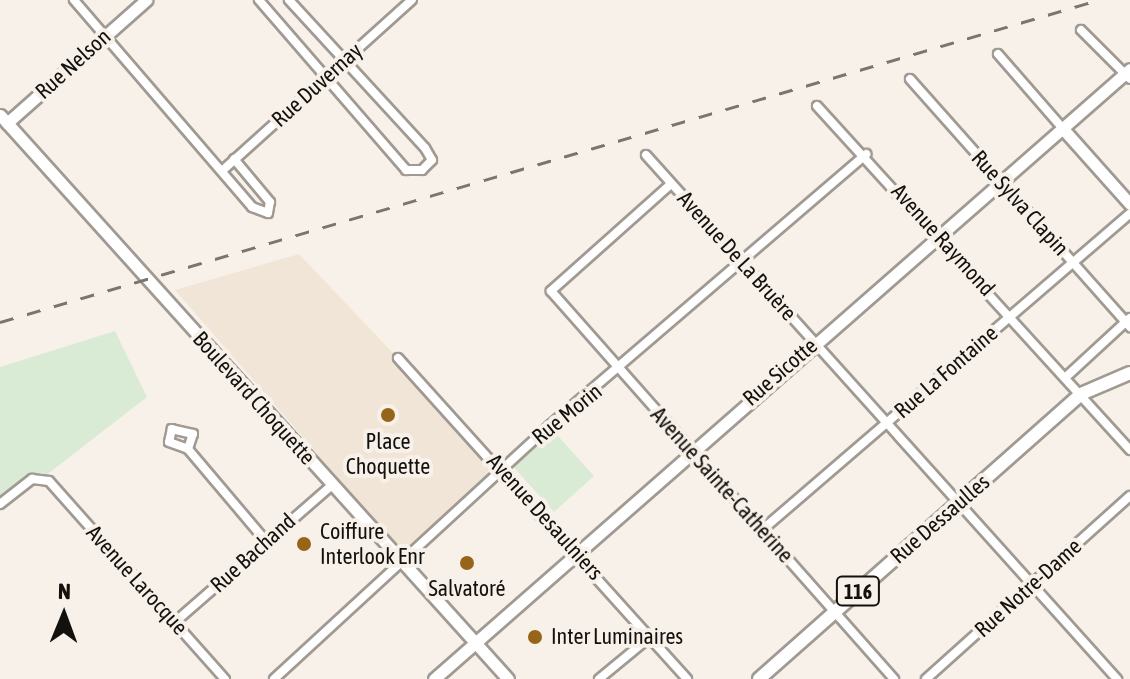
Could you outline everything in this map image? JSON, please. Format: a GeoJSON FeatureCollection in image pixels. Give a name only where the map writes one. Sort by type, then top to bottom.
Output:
{"type":"FeatureCollection","features":[{"type":"Feature","properties":{"kind":"main road","name":"Rue Dessaulles"},"geometry":{"type":"LineString","coordinates":[[759,679],[1081,394],[1130,373]]}},
{"type":"Feature","properties":{"kind":"street"},"geometry":{"type":"LineString","coordinates":[[74,0],[252,207],[268,213],[270,202],[234,159]]}},
{"type":"Feature","properties":{"kind":"street","name":"Rue Nelson"},"geometry":{"type":"LineString","coordinates":[[2,122],[146,0]]}},
{"type":"Feature","properties":{"kind":"street"},"geometry":{"type":"LineString","coordinates":[[259,0],[406,170],[422,170],[432,160],[289,0]]}},
{"type":"Feature","properties":{"kind":"street","name":"Rue Duvernay"},"geometry":{"type":"LineString","coordinates":[[223,170],[412,0]]}},
{"type":"Feature","properties":{"kind":"street"},"geometry":{"type":"LineString","coordinates":[[1081,30],[1128,74]]}},
{"type":"Feature","properties":{"kind":"street"},"geometry":{"type":"LineString","coordinates":[[998,54],[1130,204]]}},
{"type":"Feature","properties":{"kind":"street","name":"Rue Sicotte"},"geometry":{"type":"LineString","coordinates":[[434,679],[814,342],[1128,74]]}},
{"type":"Feature","properties":{"kind":"street","name":"Rue Sylva Clapin"},"geometry":{"type":"LineString","coordinates":[[910,79],[1129,322]]}},
{"type":"Feature","properties":{"kind":"street","name":"Avenue Raymond"},"geometry":{"type":"LineString","coordinates":[[817,106],[866,154],[1130,450]]}},
{"type":"Feature","properties":{"kind":"street","name":"Boulevard Choquette"},"geometry":{"type":"LineString","coordinates":[[2,122],[508,679]]}},
{"type":"Feature","properties":{"kind":"street","name":"Rue Morin"},"geometry":{"type":"LineString","coordinates":[[274,679],[502,468],[621,371],[866,154]]}},
{"type":"Feature","properties":{"kind":"street","name":"Avenue De La Bruère"},"geometry":{"type":"LineString","coordinates":[[646,155],[884,425],[1117,679]]}},
{"type":"Feature","properties":{"kind":"street","name":"Avenue Sainte-Catherine"},"geometry":{"type":"LineString","coordinates":[[671,184],[551,291],[894,679]]}},
{"type":"Feature","properties":{"kind":"street","name":"Rue La Fontaine"},"geometry":{"type":"LineString","coordinates":[[762,530],[1130,214]]}},
{"type":"Feature","properties":{"kind":"street"},"geometry":{"type":"LineString","coordinates":[[1066,377],[1129,322]]}},
{"type":"Feature","properties":{"kind":"street","name":"Avenue Desaulniers"},"geometry":{"type":"LineString","coordinates":[[398,358],[502,468],[687,679]]}},
{"type":"Feature","properties":{"kind":"street"},"geometry":{"type":"LineString","coordinates":[[188,449],[265,540]]}},
{"type":"Feature","properties":{"kind":"street","name":"Avenue Larocque"},"geometry":{"type":"LineString","coordinates":[[0,504],[32,479],[49,481],[225,679]]}},
{"type":"Feature","properties":{"kind":"street","name":"Rue Bachand"},"geometry":{"type":"LineString","coordinates":[[175,622],[265,540],[332,485]]}},
{"type":"Feature","properties":{"kind":"street","name":"Rue Notre-Dame"},"geometry":{"type":"LineString","coordinates":[[926,679],[1130,496]]}},
{"type":"Feature","properties":{"kind":"street"},"geometry":{"type":"LineString","coordinates":[[599,679],[650,637]]}},
{"type":"Feature","properties":{"kind":"shaded area","name":"Place Choquette"},"geometry":{"type":"Polygon","coordinates":[[[299,254],[502,468],[407,557],[175,290],[299,254]]]}},
{"type":"Feature","properties":{"kind":"green space"},"geometry":{"type":"Polygon","coordinates":[[[115,331],[147,397],[0,511],[0,367],[115,331]]]}},
{"type":"Feature","properties":{"kind":"green space"},"geometry":{"type":"Polygon","coordinates":[[[549,426],[594,476],[554,512],[509,462],[549,426]]]}},
{"type":"Feature","properties":{"kind":"railway"},"geometry":{"type":"LineString","coordinates":[[0,322],[1098,0]]}},
{"type":"Feature","properties":{"kind":"place","name":"Place Choquette"},"geometry":{"type":"Point","coordinates":[388,415]}},
{"type":"Feature","properties":{"kind":"place","name":"Coiffure Interlook Enr"},"geometry":{"type":"Point","coordinates":[304,544]}},
{"type":"Feature","properties":{"kind":"place","name":"Salvatoré"},"geometry":{"type":"Point","coordinates":[467,563]}},
{"type":"Feature","properties":{"kind":"place","name":"Inter Luminaires"},"geometry":{"type":"Point","coordinates":[535,637]}}]}
